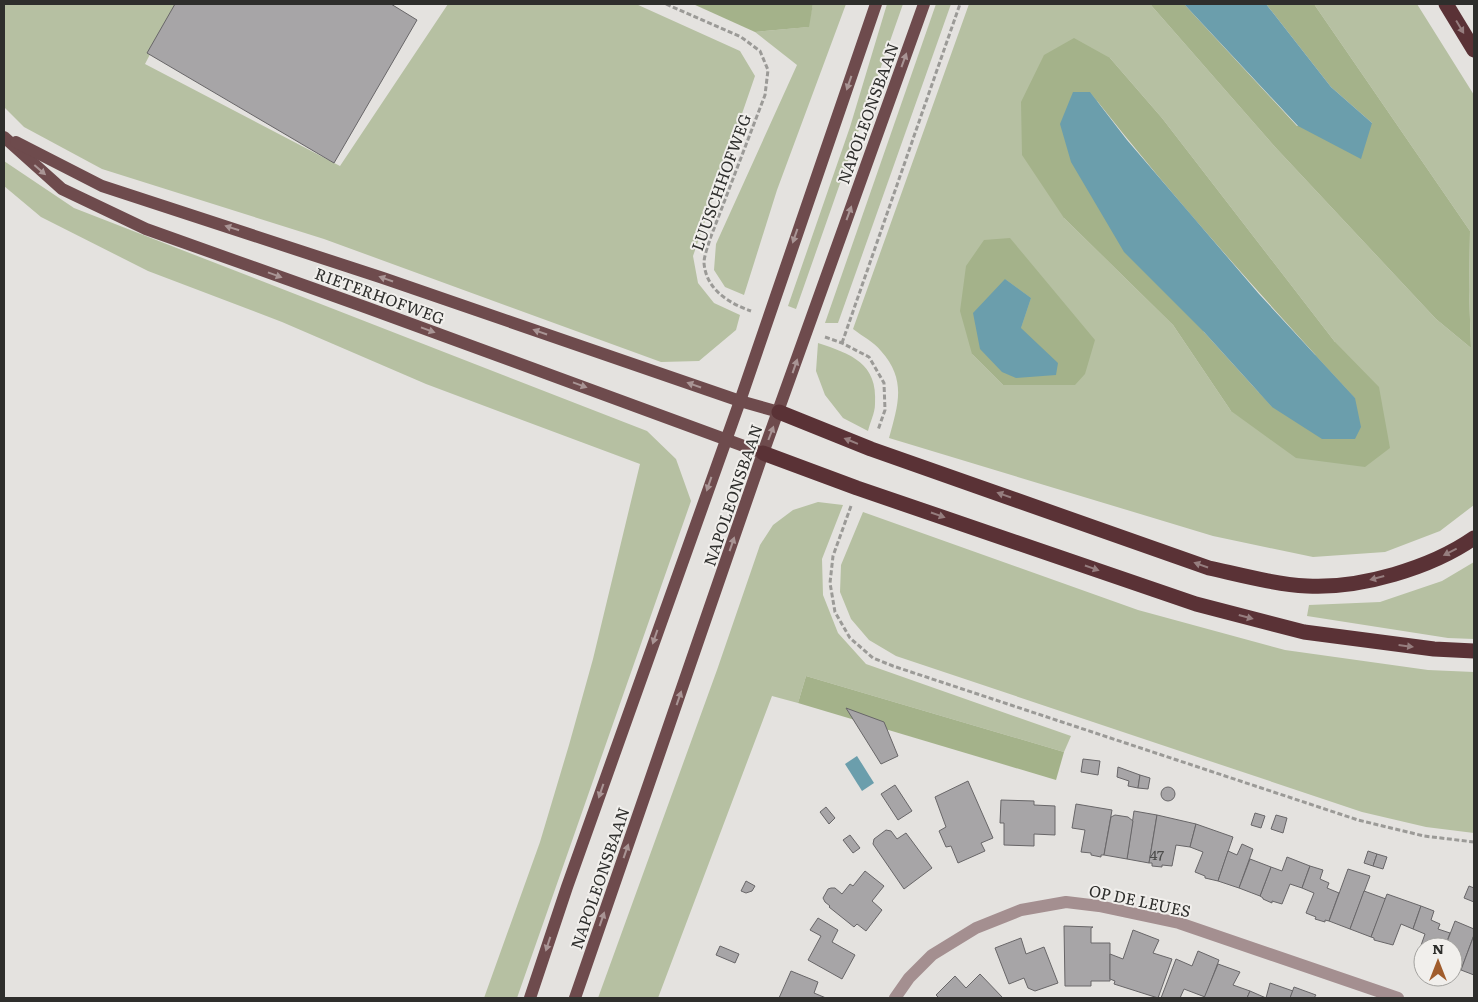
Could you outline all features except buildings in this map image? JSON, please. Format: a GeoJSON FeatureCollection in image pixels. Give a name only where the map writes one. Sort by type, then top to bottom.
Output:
{"type":"FeatureCollection","features":[{"type":"Feature","properties":{"kind":"highway"},"geometry":{"type":"LineString","coordinates":[[1446,4],[1474,50]]}},
{"type":"Feature","properties":{"kind":"highway"},"geometry":{"type":"LineString","coordinates":[[779,412],[871,449],[1209,568],[1265,580],[1308,586],[1358,583],[1424,565],[1474,538]]}},
{"type":"Feature","properties":{"kind":"highway"},"geometry":{"type":"LineString","coordinates":[[763,453],[857,488],[1196,604],[1304,632],[1434,649],[1474,651]]}},
{"type":"Feature","properties":{"kind":"main road","name":"NAPOLEONSBAAN"},"geometry":{"type":"LineString","coordinates":[[530,998],[567,887],[725,438],[740,401],[876,4]]}},
{"type":"Feature","properties":{"kind":"main road","name":"NAPOLEONSBAAN"},"geometry":{"type":"LineString","coordinates":[[575,998],[763,453],[924,4]]}},
{"type":"Feature","properties":{"kind":"main road","name":"RIETERHOFWEG"},"geometry":{"type":"LineString","coordinates":[[4,137],[102,186],[383,278],[740,401],[779,412]]}},
{"type":"Feature","properties":{"kind":"main road","name":"RIETERHOFWEG"},"geometry":{"type":"LineString","coordinates":[[4,137],[62,189],[146,229],[763,453]]}},
{"type":"Feature","properties":{"kind":"street","name":"OP DE LEUES"},"geometry":{"type":"LineString","coordinates":[[895,998],[909,978],[932,955],[976,928],[1021,910],[1066,902],[1099,906],[1180,923],[1398,998]]}},
{"type":"Feature","properties":{"kind":"path","name":"LUUSCHHOFWEG"},"geometry":{"type":"LineString","coordinates":[[666,4],[741,37],[760,51],[768,70],[765,95],[710,239],[704,262],[710,283],[723,297],[742,307],[768,316]]}},
{"type":"Feature","properties":{"kind":"path"},"geometry":{"type":"LineString","coordinates":[[842,343],[960,4]]}},
{"type":"Feature","properties":{"kind":"path"},"geometry":{"type":"LineString","coordinates":[[808,330],[842,343],[869,357],[884,383],[886,410],[871,449]]}},
{"type":"Feature","properties":{"kind":"path"},"geometry":{"type":"LineString","coordinates":[[857,488],[833,556],[830,583],[835,612],[850,638],[873,658],[912,673],[1358,820],[1424,836],[1474,842]]}},
{"type":"Feature","properties":{"kind":"green space"},"geometry":{"type":"Polygon","coordinates":[[[4,4],[176,4],[145,64],[340,166],[448,4],[636,4],[740,51],[755,76],[693,256],[698,283],[714,303],[740,315],[736,330],[699,361],[661,362],[324,239],[102,169],[24,127],[4,107],[4,4]]]}},
{"type":"Feature","properties":{"kind":"green space"},"geometry":{"type":"Polygon","coordinates":[[[693,4],[813,4],[809,27],[755,32],[693,4]]]}},
{"type":"Feature","properties":{"kind":"green space"},"geometry":{"type":"Polygon","coordinates":[[[813,4],[846,4],[777,190],[744,295],[725,287],[714,270],[716,244],[797,65],[755,32],[808,27],[813,4]]]}},
{"type":"Feature","properties":{"kind":"green space"},"geometry":{"type":"Polygon","coordinates":[[[887,4],[903,4],[796,309],[788,306],[850,127],[887,4]]]}},
{"type":"Feature","properties":{"kind":"green space"},"geometry":{"type":"Polygon","coordinates":[[[936,4],[951,4],[838,323],[825,323],[936,4]]]}},
{"type":"Feature","properties":{"kind":"green space"},"geometry":{"type":"Polygon","coordinates":[[[969,4],[1150,4],[1276,148],[1436,319],[1471,348],[1469,291],[1470,231],[1314,4],[1417,4],[1474,95],[1474,505],[1440,531],[1385,552],[1313,557],[1213,536],[889,438],[898,393],[894,372],[878,348],[853,329],[969,4]],[[1110,58],[1064,218],[1173,325],[1231,411],[1335,342],[1162,118],[1110,58]],[[972,354],[1003,385],[1075,385],[972,354]]]}},
{"type":"Feature","properties":{"kind":"green space"},"geometry":{"type":"Polygon","coordinates":[[[1150,4],[1184,4],[1297,126],[1372,123],[1331,87],[1266,4],[1314,4],[1470,231],[1469,291],[1471,348],[1436,319],[1276,148],[1150,4]]]}},
{"type":"Feature","properties":{"kind":"green space"},"geometry":{"type":"Polygon","coordinates":[[[1074,38],[1110,58],[1162,118],[1335,342],[1379,387],[1390,448],[1365,467],[1296,458],[1231,411],[1173,325],[1064,218],[1022,155],[1021,102],[1044,55],[1074,38]],[[1090,92],[1204,332],[1272,407],[1355,398],[1219,247],[1090,92]]]}},
{"type":"Feature","properties":{"kind":"green space"},"geometry":{"type":"Polygon","coordinates":[[[4,161],[74,208],[647,431],[676,459],[691,501],[517,998],[484,998],[540,842],[569,745],[593,659],[640,464],[426,384],[282,322],[148,271],[41,217],[4,186],[4,161]]]}},
{"type":"Feature","properties":{"kind":"green space"},"geometry":{"type":"Polygon","coordinates":[[[1010,238],[1095,340],[1085,374],[1075,385],[1003,385],[972,354],[960,311],[966,266],[984,240],[1010,238]],[[1005,279],[1021,328],[1031,298],[1005,279]]]}},
{"type":"Feature","properties":{"kind":"green space"},"geometry":{"type":"Polygon","coordinates":[[[818,343],[851,356],[867,370],[875,390],[874,411],[868,431],[843,418],[825,395],[816,371],[818,343]]]}},
{"type":"Feature","properties":{"kind":"green space"},"geometry":{"type":"Polygon","coordinates":[[[818,502],[843,505],[822,559],[823,595],[838,633],[866,664],[1071,736],[1064,752],[806,676],[798,703],[772,696],[658,998],[598,998],[717,670],[760,545],[773,525],[793,510],[818,502]]]}},
{"type":"Feature","properties":{"kind":"green space"},"geometry":{"type":"Polygon","coordinates":[[[863,512],[1138,610],[1285,650],[1428,670],[1474,672],[1474,833],[1426,827],[1362,812],[896,656],[869,640],[851,619],[840,592],[841,565],[863,512]]]}},
{"type":"Feature","properties":{"kind":"green space"},"geometry":{"type":"Polygon","coordinates":[[[1474,562],[1474,639],[1448,638],[1307,616],[1309,605],[1380,602],[1442,581],[1474,562]]]}},
{"type":"Feature","properties":{"kind":"green space"},"geometry":{"type":"Polygon","coordinates":[[[806,676],[1064,752],[1056,780],[798,703],[806,676]]]}},
{"type":"Feature","properties":{"kind":"water"},"geometry":{"type":"Polygon","coordinates":[[[1184,4],[1266,4],[1331,87],[1372,123],[1361,159],[1298,126],[1184,4]]]}},
{"type":"Feature","properties":{"kind":"water"},"geometry":{"type":"Polygon","coordinates":[[[1073,92],[1090,92],[1127,140],[1259,294],[1355,398],[1361,427],[1355,439],[1322,439],[1272,407],[1204,332],[1124,252],[1071,162],[1060,124],[1073,92]]]}},
{"type":"Feature","properties":{"kind":"water"},"geometry":{"type":"Polygon","coordinates":[[[1005,279],[1031,298],[1021,328],[1058,363],[1056,375],[1016,378],[1002,372],[980,349],[973,313],[1005,279]]]}},
{"type":"Feature","properties":{"kind":"water"},"geometry":{"type":"Polygon","coordinates":[[[857,756],[874,783],[862,791],[845,764],[857,756]]]}}]}
